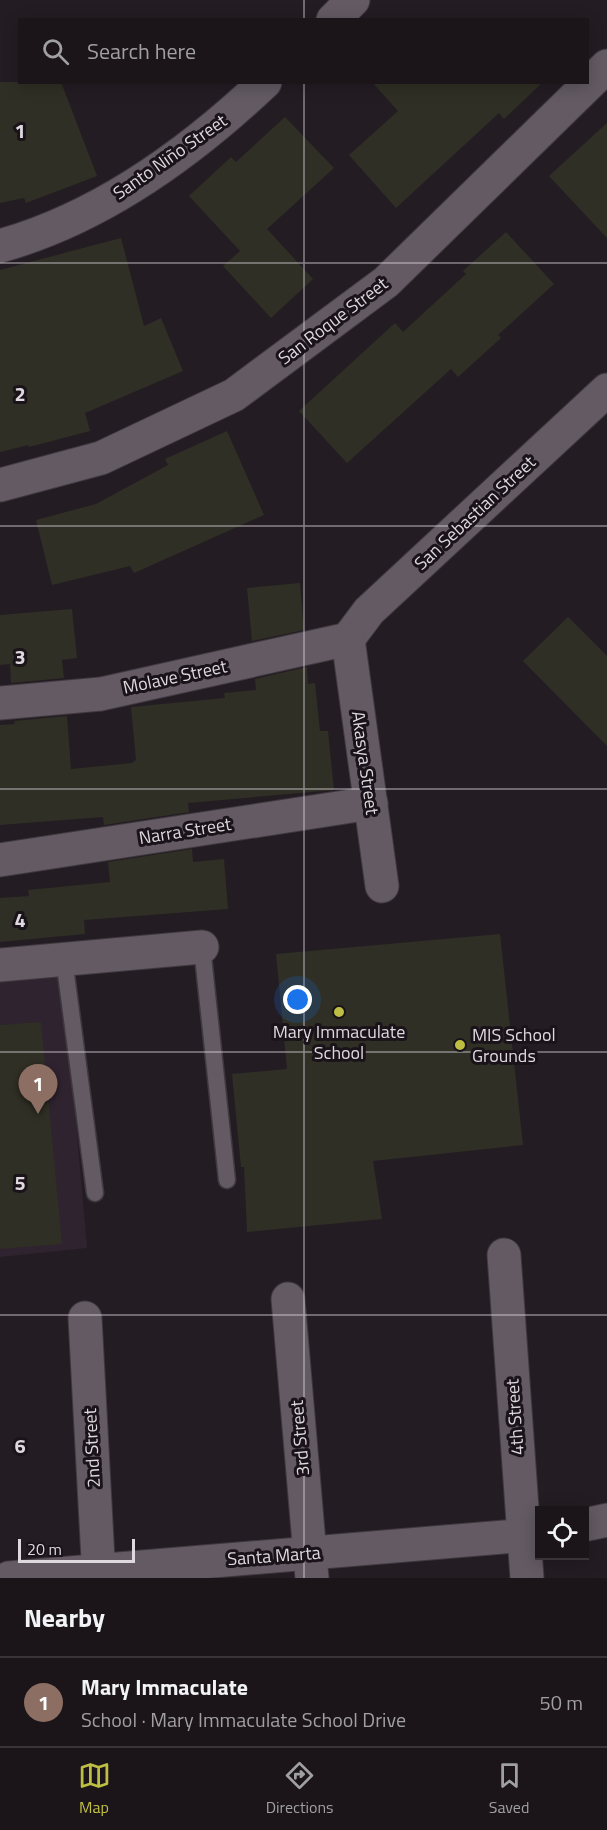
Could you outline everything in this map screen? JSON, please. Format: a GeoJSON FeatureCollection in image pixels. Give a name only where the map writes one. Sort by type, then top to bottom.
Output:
{"type":"FeatureCollection","features":[{"type":"Feature","properties":{"kind":"street"},"geometry":{"type":"LineString","coordinates":[[335,18],[353,0]]}},
{"type":"Feature","properties":{"kind":"street","name":"San Roque Street"},"geometry":{"type":"LineString","coordinates":[[589,84],[607,66]]}},
{"type":"Feature","properties":{"kind":"street","name":"Santo Niño Street"},"geometry":{"type":"LineString","coordinates":[[0,246],[36,236],[128,189],[216,129],[263,84]]}},
{"type":"Feature","properties":{"kind":"street","name":"San Roque Street"},"geometry":{"type":"LineString","coordinates":[[0,485],[100,458],[234,395],[386,282],[589,84]]}},
{"type":"Feature","properties":{"kind":"street","name":"San Sebastian Street"},"geometry":{"type":"LineString","coordinates":[[348,639],[369,611],[607,390]]}},
{"type":"Feature","properties":{"kind":"street","name":"Molave Street"},"geometry":{"type":"LineString","coordinates":[[0,703],[102,694],[348,639]]}},
{"type":"Feature","properties":{"kind":"street","name":"Akasya Street"},"geometry":{"type":"LineString","coordinates":[[348,639],[382,886]]}},
{"type":"Feature","properties":{"kind":"street","name":"Narra Street"},"geometry":{"type":"LineString","coordinates":[[0,860],[371,803]]}},
{"type":"Feature","properties":{"kind":"street"},"geometry":{"type":"LineString","coordinates":[[0,965],[202,947]]}},
{"type":"Feature","properties":{"kind":"street","name":"4th Street"},"geometry":{"type":"LineString","coordinates":[[504,1255],[531,1535],[527,1578]]}},
{"type":"Feature","properties":{"kind":"street","name":"3rd Street"},"geometry":{"type":"LineString","coordinates":[[288,1299],[311,1566]]}},
{"type":"Feature","properties":{"kind":"street","name":"2nd Street"},"geometry":{"type":"LineString","coordinates":[[84,1318],[99,1574]]}},
{"type":"Feature","properties":{"kind":"street"},"geometry":{"type":"LineString","coordinates":[[589,1524],[607,1520]]}},
{"type":"Feature","properties":{"kind":"street","name":"Santa Marta"},"geometry":{"type":"LineString","coordinates":[[9,1578],[311,1566],[531,1535]]}},
{"type":"Feature","properties":{"kind":"lane"},"geometry":{"type":"LineString","coordinates":[[202,947],[226,1180]]}},
{"type":"Feature","properties":{"kind":"lane"},"geometry":{"type":"LineString","coordinates":[[64,960],[95,1193]]}},
{"type":"Feature","properties":{"kind":"shaded area"},"geometry":{"type":"Polygon","coordinates":[[[63,975],[87,1248],[0,1257],[0,981],[63,975]]]}},
{"type":"Feature","properties":{"kind":"building"},"geometry":{"type":"Polygon","coordinates":[[[0,82],[62,84],[97,176],[26,203],[24,198],[0,203],[0,82]]]}},
{"type":"Feature","properties":{"kind":"building"},"geometry":{"type":"Polygon","coordinates":[[[374,84],[541,84],[504,119],[499,113],[396,208],[349,155],[398,111],[374,84]]]}},
{"type":"Feature","properties":{"kind":"building"},"geometry":{"type":"Polygon","coordinates":[[[285,117],[334,168],[267,229],[313,279],[271,318],[223,266],[240,251],[189,196],[231,157],[236,162],[285,117]]]}},
{"type":"Feature","properties":{"kind":"building"},"geometry":{"type":"Polygon","coordinates":[[[607,123],[607,238],[549,176],[607,123]]]}},
{"type":"Feature","properties":{"kind":"building"},"geometry":{"type":"Polygon","coordinates":[[[506,232],[554,284],[498,335],[501,338],[458,377],[451,369],[347,463],[299,411],[395,323],[403,332],[466,274],[463,271],[506,232]]]}},
{"type":"Feature","properties":{"kind":"building"},"geometry":{"type":"Polygon","coordinates":[[[121,238],[144,326],[161,318],[183,371],[85,413],[90,431],[0,452],[0,270],[121,238]]]}},
{"type":"Feature","properties":{"kind":"building"},"geometry":{"type":"Polygon","coordinates":[[[227,431],[264,515],[134,573],[130,566],[52,585],[36,520],[96,504],[168,465],[165,459],[227,431]]]}},
{"type":"Feature","properties":{"kind":"building"},"geometry":{"type":"Polygon","coordinates":[[[300,583],[304,630],[252,641],[247,588],[300,583]]]}},
{"type":"Feature","properties":{"kind":"building"},"geometry":{"type":"Polygon","coordinates":[[[72,609],[77,658],[62,660],[64,678],[11,683],[10,664],[0,665],[0,615],[72,609]]]}},
{"type":"Feature","properties":{"kind":"building"},"geometry":{"type":"Polygon","coordinates":[[[568,617],[607,656],[607,746],[523,661],[568,617]]]}},
{"type":"Feature","properties":{"kind":"building"},"geometry":{"type":"Polygon","coordinates":[[[307,667],[308,684],[315,683],[320,731],[328,731],[334,790],[188,803],[189,812],[104,825],[103,817],[0,825],[0,725],[15,724],[14,721],[67,716],[71,769],[132,763],[136,760],[131,707],[225,698],[224,693],[256,690],[255,679],[307,667]]]}},
{"type":"Feature","properties":{"kind":"building"},"geometry":{"type":"Polygon","coordinates":[[[192,849],[193,862],[224,859],[228,909],[84,920],[85,934],[0,942],[0,898],[29,896],[28,890],[110,882],[108,862],[192,849]]]}},
{"type":"Feature","properties":{"kind":"building"},"geometry":{"type":"Polygon","coordinates":[[[500,934],[523,1145],[373,1161],[382,1219],[247,1232],[244,1167],[241,1167],[232,1074],[287,1069],[276,954],[500,934]]]}},
{"type":"Feature","properties":{"kind":"building"},"geometry":{"type":"Polygon","coordinates":[[[41,1022],[62,1244],[0,1249],[0,1025],[41,1022]]]}},
{"type":"Feature","properties":{"kind":"place","name":"Mary Immaculate School"},"geometry":{"type":"Point","coordinates":[339,1012]}},
{"type":"Feature","properties":{"kind":"place","name":"MIS School Grounds"},"geometry":{"type":"Point","coordinates":[460,1045]}},
{"type":"Feature","properties":{"kind":"place","name":"Mary Immaculate"},"geometry":{"type":"Point","coordinates":[38,1114]}}]}
